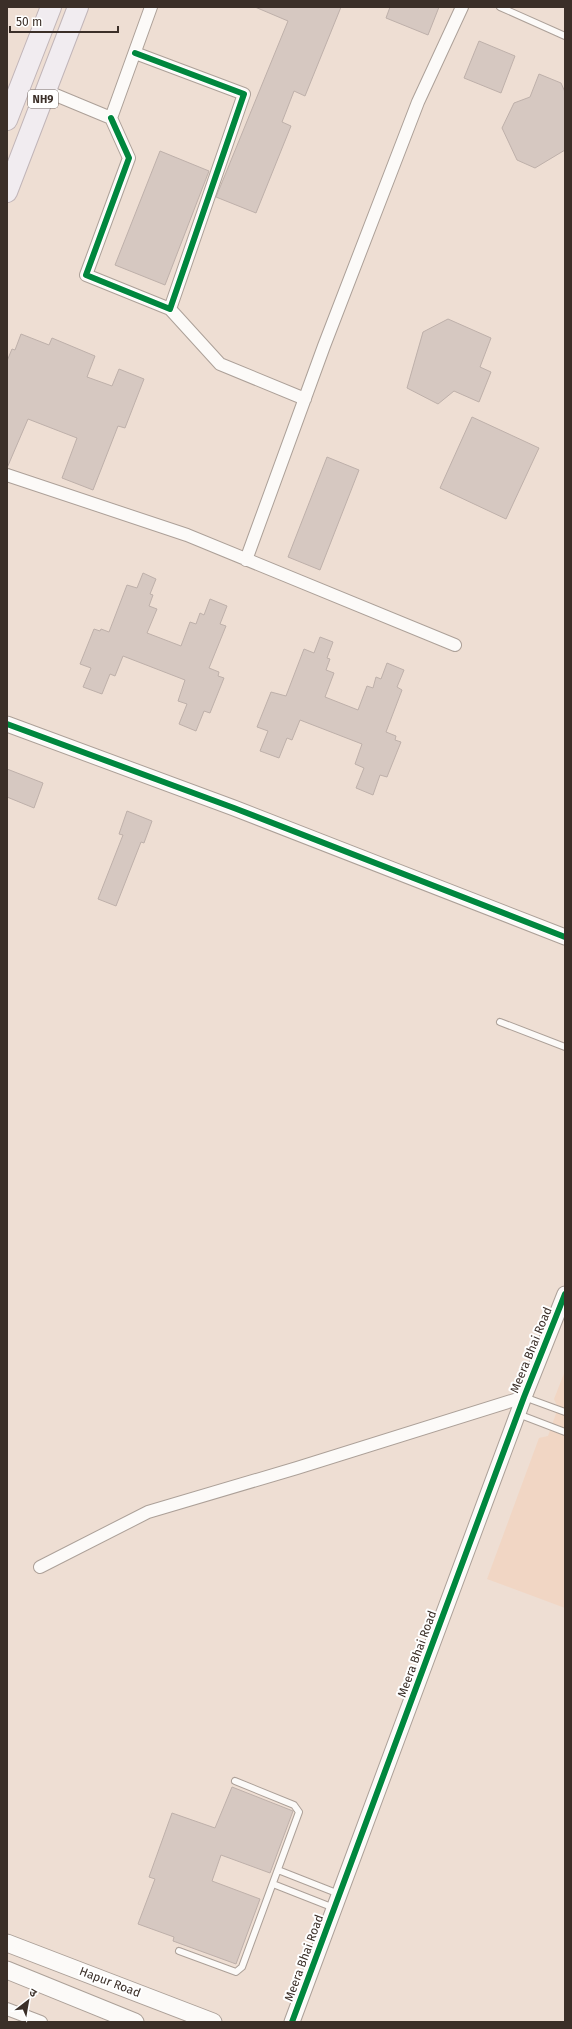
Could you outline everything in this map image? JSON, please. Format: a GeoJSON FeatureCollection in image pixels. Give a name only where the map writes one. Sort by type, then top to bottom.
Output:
{"type":"FeatureCollection","features":[{"type":"Feature","properties":{"kind":"highway","name":"NH9"},"geometry":{"type":"LineString","coordinates":[[7,120],[51,7]]}},
{"type":"Feature","properties":{"kind":"highway","name":"NH9"},"geometry":{"type":"LineString","coordinates":[[7,192],[78,7]]}},
{"type":"Feature","properties":{"kind":"highway"},"geometry":{"type":"LineString","coordinates":[[21,84],[46,91]]}},
{"type":"Feature","properties":{"kind":"main road","name":"Hapur Road"},"geometry":{"type":"LineString","coordinates":[[7,1943],[213,2022]]}},
{"type":"Feature","properties":{"kind":"main road"},"geometry":{"type":"LineString","coordinates":[[7,1970],[135,2022]]}},
{"type":"Feature","properties":{"kind":"street"},"geometry":{"type":"LineString","coordinates":[[111,118],[151,7]]}},
{"type":"Feature","properties":{"kind":"street"},"geometry":{"type":"LineString","coordinates":[[246,560],[305,399],[418,102],[462,7]]}},
{"type":"Feature","properties":{"kind":"street"},"geometry":{"type":"LineString","coordinates":[[135,53],[244,94],[170,309]]}},
{"type":"Feature","properties":{"kind":"street"},"geometry":{"type":"LineString","coordinates":[[46,91],[111,118],[129,158],[86,275],[170,309],[220,364],[305,399]]}},
{"type":"Feature","properties":{"kind":"street"},"geometry":{"type":"LineString","coordinates":[[7,475],[186,535],[455,646]]}},
{"type":"Feature","properties":{"kind":"street"},"geometry":{"type":"LineString","coordinates":[[7,724],[234,808],[565,937]]}},
{"type":"Feature","properties":{"kind":"street","name":"Meera Bhai Road"},"geometry":{"type":"LineString","coordinates":[[292,2022],[524,1397],[565,1294]]}},
{"type":"Feature","properties":{"kind":"street"},"geometry":{"type":"LineString","coordinates":[[40,1567],[148,1512],[297,1468],[524,1397]]}},
{"type":"Feature","properties":{"kind":"street"},"geometry":{"type":"LineString","coordinates":[[7,2009],[41,2022]]}},
{"type":"Feature","properties":{"kind":"lane"},"geometry":{"type":"LineString","coordinates":[[500,7],[565,36]]}},
{"type":"Feature","properties":{"kind":"lane"},"geometry":{"type":"LineString","coordinates":[[500,1022],[565,1048]]}},
{"type":"Feature","properties":{"kind":"lane"},"geometry":{"type":"LineString","coordinates":[[524,1397],[565,1412]]}},
{"type":"Feature","properties":{"kind":"lane"},"geometry":{"type":"LineString","coordinates":[[518,1414],[565,1432]]}},
{"type":"Feature","properties":{"kind":"lane"},"geometry":{"type":"LineString","coordinates":[[179,1951],[236,1972],[242,1967],[300,1812],[294,1805],[235,1781]]}},
{"type":"Feature","properties":{"kind":"lane"},"geometry":{"type":"LineString","coordinates":[[278,1870],[337,1901]]}},
{"type":"Feature","properties":{"kind":"lane"},"geometry":{"type":"LineString","coordinates":[[273,1884],[337,1901]]}},
{"type":"Feature","properties":{"kind":"shaded area"},"geometry":{"type":"Polygon","coordinates":[[[565,1371],[565,1608],[487,1579],[539,1438],[548,1436],[558,1408],[554,1399],[565,1371]]]}},
{"type":"Feature","properties":{"kind":"building"},"geometry":{"type":"Polygon","coordinates":[[[255,7],[341,7],[305,96],[294,91],[282,122],[291,126],[256,213],[216,197],[288,21],[255,7]]]}},
{"type":"Feature","properties":{"kind":"building"},"geometry":{"type":"Polygon","coordinates":[[[390,7],[439,7],[428,35],[386,18],[390,7]]]}},
{"type":"Feature","properties":{"kind":"building"},"geometry":{"type":"Polygon","coordinates":[[[479,41],[515,56],[501,93],[464,78],[479,41]]]}},
{"type":"Feature","properties":{"kind":"building"},"geometry":{"type":"Polygon","coordinates":[[[539,74],[561,83],[565,92],[565,150],[535,168],[517,160],[502,128],[514,103],[530,97],[539,74]]]}},
{"type":"Feature","properties":{"kind":"building"},"geometry":{"type":"Polygon","coordinates":[[[160,151],[209,171],[165,285],[115,265],[160,151]]]}},
{"type":"Feature","properties":{"kind":"building"},"geometry":{"type":"Polygon","coordinates":[[[448,319],[491,338],[480,367],[491,372],[479,402],[454,391],[438,404],[407,388],[423,332],[448,319]]]}},
{"type":"Feature","properties":{"kind":"building"},"geometry":{"type":"Polygon","coordinates":[[[21,334],[49,345],[52,338],[95,356],[87,377],[112,386],[119,369],[144,379],[125,428],[118,426],[93,490],[62,478],[77,438],[28,419],[7,468],[7,361],[12,349],[15,350],[21,334]]]}},
{"type":"Feature","properties":{"kind":"building"},"geometry":{"type":"Polygon","coordinates":[[[472,417],[539,448],[506,519],[440,488],[472,417]]]}},
{"type":"Feature","properties":{"kind":"building"},"geometry":{"type":"Polygon","coordinates":[[[327,457],[359,470],[320,570],[288,557],[327,457]]]}},
{"type":"Feature","properties":{"kind":"building"},"geometry":{"type":"Polygon","coordinates":[[[143,573],[156,579],[150,594],[153,595],[149,606],[157,609],[147,633],[181,646],[190,622],[196,624],[200,613],[204,615],[210,599],[227,606],[220,624],[226,626],[209,668],[219,672],[218,676],[224,678],[210,713],[204,711],[196,731],[179,724],[187,704],[178,701],[185,680],[123,656],[115,676],[110,674],[102,694],[83,687],[91,668],[80,664],[94,629],[100,631],[101,629],[109,632],[127,585],[137,588],[143,573]]]}},
{"type":"Feature","properties":{"kind":"building"},"geometry":{"type":"Polygon","coordinates":[[[320,637],[333,642],[327,658],[330,659],[326,670],[334,673],[325,697],[358,710],[367,686],[373,688],[376,677],[381,679],[387,663],[404,670],[397,687],[402,690],[386,732],[396,736],[395,740],[401,742],[387,777],[380,775],[373,795],[356,788],[364,768],[355,764],[362,744],[300,720],[292,740],[287,738],[279,758],[260,751],[268,731],[257,727],[271,692],[286,696],[304,649],[314,653],[320,637]]]}},
{"type":"Feature","properties":{"kind":"building"},"geometry":{"type":"Polygon","coordinates":[[[7,769],[43,783],[34,808],[7,797],[7,769]]]}},
{"type":"Feature","properties":{"kind":"building"},"geometry":{"type":"Polygon","coordinates":[[[127,811],[152,821],[144,843],[141,842],[116,906],[98,899],[123,835],[119,834],[127,811]]]}},
{"type":"Feature","properties":{"kind":"building"},"geometry":{"type":"Polygon","coordinates":[[[232,1787],[293,1811],[270,1873],[221,1855],[212,1881],[260,1899],[236,1964],[173,1941],[174,1937],[138,1924],[155,1879],[149,1877],[172,1813],[215,1828],[232,1787]]]}},
{"type":"Feature","properties":{"kind":"cycle path"},"geometry":{"type":"LineString","coordinates":[[111,118],[129,158],[86,275],[170,309],[244,94],[135,53]]}},
{"type":"Feature","properties":{"kind":"cycle path"},"geometry":{"type":"LineString","coordinates":[[7,724],[234,808],[565,937]]}},
{"type":"Feature","properties":{"kind":"cycle path"},"geometry":{"type":"LineString","coordinates":[[292,2022],[524,1397],[565,1294]]}}]}
